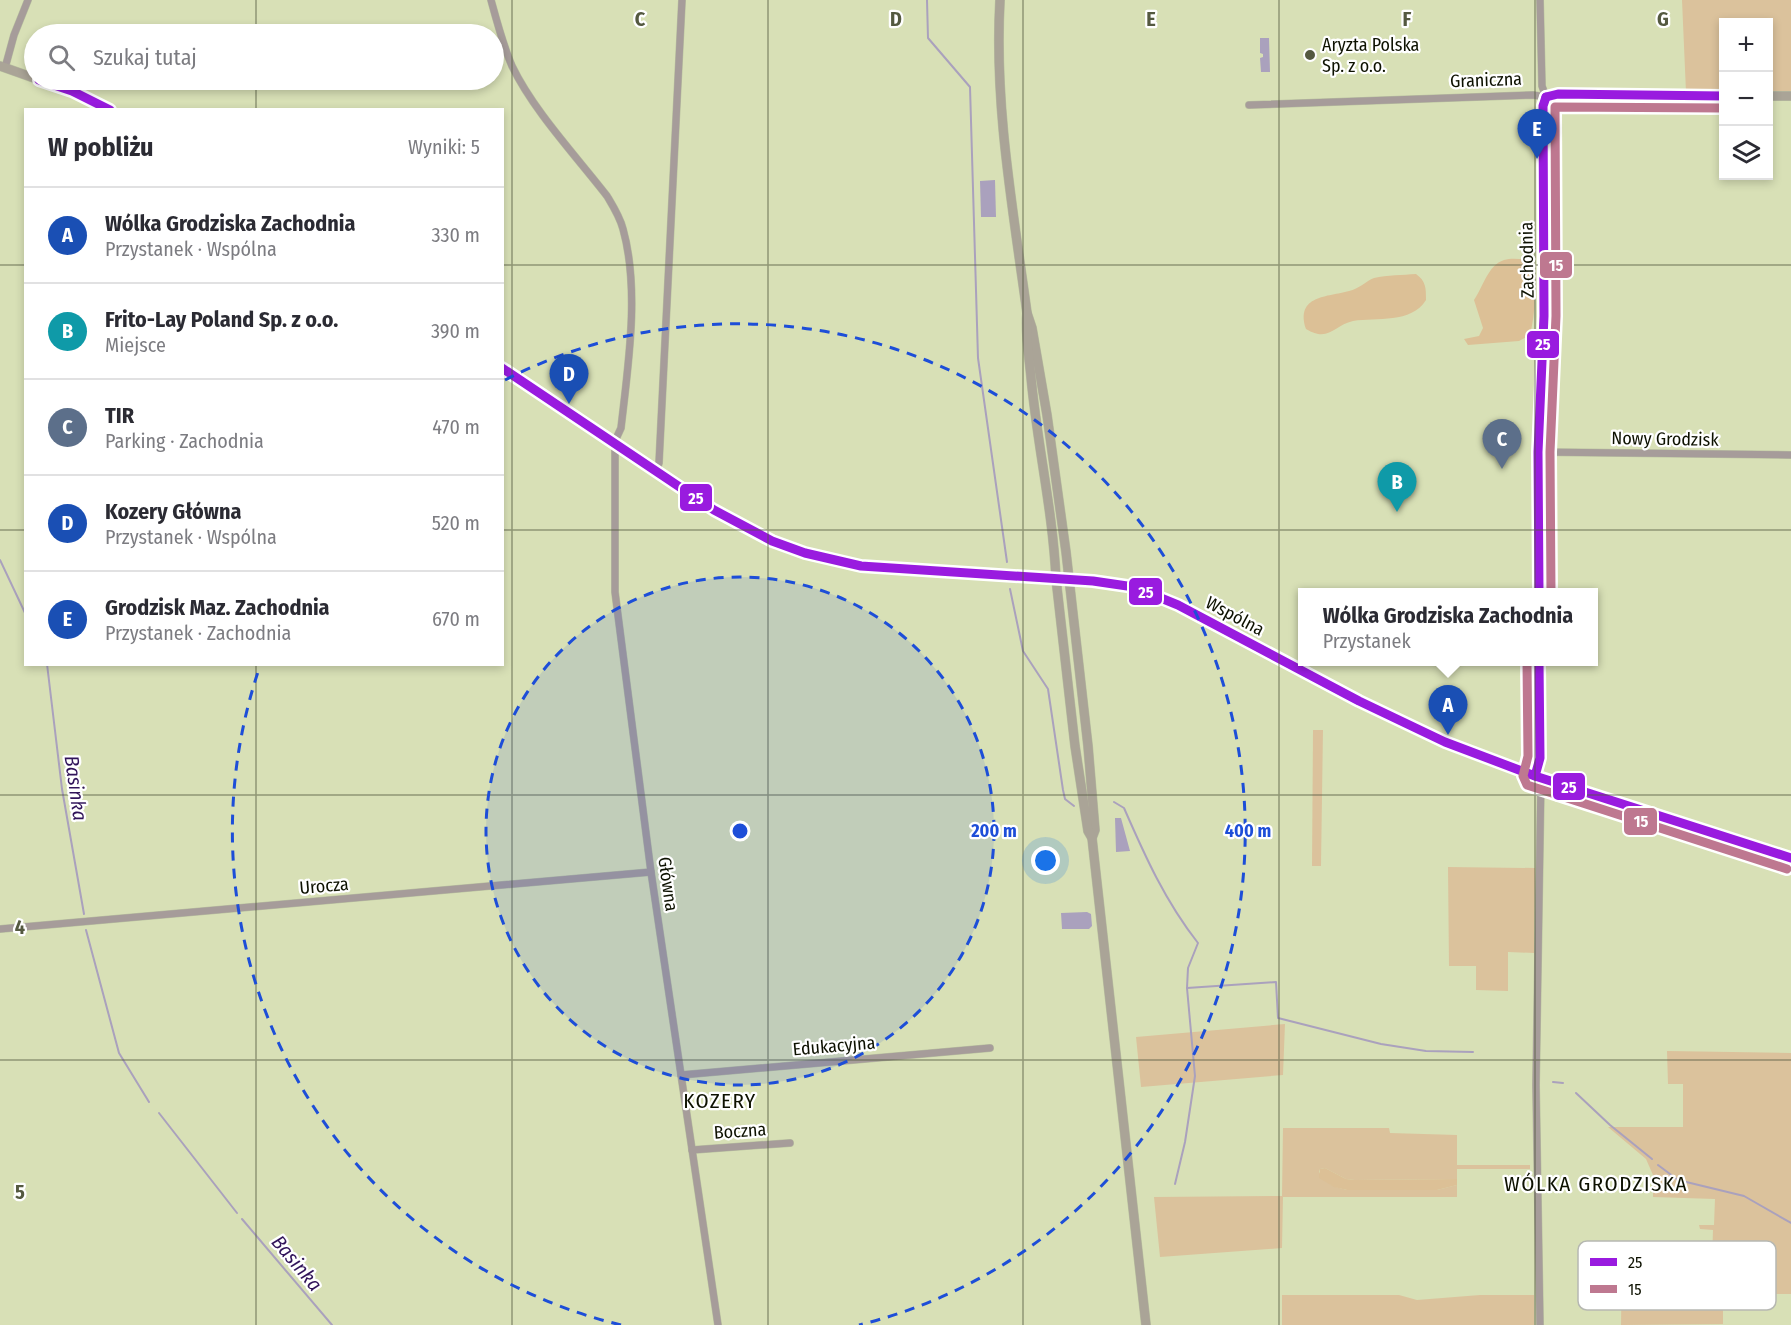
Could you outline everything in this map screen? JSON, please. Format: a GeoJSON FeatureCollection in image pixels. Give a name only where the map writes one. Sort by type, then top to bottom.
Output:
{"type":"FeatureCollection","features":[{"type":"Feature","properties":{"kind":"street"},"geometry":{"type":"LineString","coordinates":[[24,75],[2,67],[28,0]]}},
{"type":"Feature","properties":{"kind":"street","name":"Główna"},"geometry":{"type":"LineString","coordinates":[[491,0],[498,24]]}},
{"type":"Feature","properties":{"kind":"street"},"geometry":{"type":"LineString","coordinates":[[656,472],[659,463],[682,0]]}},
{"type":"Feature","properties":{"kind":"street"},"geometry":{"type":"LineString","coordinates":[[1000,0],[998,47],[1001,114],[1027,313],[1032,328],[1047,415],[1069,579],[1088,746],[1095,830],[1092,838]]}},
{"type":"Feature","properties":{"kind":"street","name":"Zachodnia"},"geometry":{"type":"LineString","coordinates":[[1539,588],[1538,452],[1544,316],[1543,106],[1546,97],[1542,86],[1540,0]]}},
{"type":"Feature","properties":{"kind":"street","name":"Główna"},"geometry":{"type":"LineString","coordinates":[[504,43],[513,67],[532,99],[607,196],[624,229],[631,277],[630,320],[621,428],[615,444],[615,592],[651,872],[718,1325]]}},
{"type":"Feature","properties":{"kind":"street"},"geometry":{"type":"LineString","coordinates":[[66,90],[108,108]]}},
{"type":"Feature","properties":{"kind":"street","name":"Graniczna"},"geometry":{"type":"LineString","coordinates":[[1249,105],[1533,94],[1546,97],[1558,94],[1719,96]]}},
{"type":"Feature","properties":{"kind":"street"},"geometry":{"type":"LineString","coordinates":[[1773,96],[1791,96]]}},
{"type":"Feature","properties":{"kind":"street"},"geometry":{"type":"LineString","coordinates":[[1027,313],[1026,328],[1034,410],[1055,554],[1075,746],[1088,831],[1092,838],[1146,1325]]}},
{"type":"Feature","properties":{"kind":"street","name":"Wspólna"},"geometry":{"type":"LineString","coordinates":[[504,369],[714,510],[772,541],[832,560],[889,569],[1121,584],[1149,593],[1197,615],[1359,701],[1445,742],[1538,777],[1791,858]]}},
{"type":"Feature","properties":{"kind":"street","name":"Nowy Grodzisk"},"geometry":{"type":"LineString","coordinates":[[1538,452],[1791,455]]}},
{"type":"Feature","properties":{"kind":"street"},"geometry":{"type":"LineString","coordinates":[[1539,666],[1536,1081],[1540,1325]]}},
{"type":"Feature","properties":{"kind":"street","name":"Urocza"},"geometry":{"type":"LineString","coordinates":[[0,929],[651,872]]}},
{"type":"Feature","properties":{"kind":"street","name":"Edukacyjna"},"geometry":{"type":"LineString","coordinates":[[681,1075],[990,1048]]}},
{"type":"Feature","properties":{"kind":"street","name":"Boczna"},"geometry":{"type":"LineString","coordinates":[[692,1150],[790,1143]]}},
{"type":"Feature","properties":{"kind":"shaded area"},"geometry":{"type":"Polygon","coordinates":[[[1682,0],[1791,0],[1791,91],[1773,91],[1773,18],[1719,18],[1719,92],[1686,92],[1682,0]]]}},
{"type":"Feature","properties":{"kind":"shaded area"},"geometry":{"type":"Polygon","coordinates":[[[1260,38],[1269,38],[1270,72],[1261,72],[1260,58],[1263,54],[1260,53],[1260,38]]]}},
{"type":"Feature","properties":{"kind":"shaded area"},"geometry":{"type":"Polygon","coordinates":[[[995,180],[996,217],[981,217],[980,181],[995,180]]]}},
{"type":"Feature","properties":{"kind":"shaded area"},"geometry":{"type":"Polygon","coordinates":[[[1524,259],[1534,287],[1534,316],[1530,335],[1519,341],[1468,345],[1464,339],[1479,336],[1483,328],[1474,300],[1490,271],[1504,260],[1524,259]]]}},
{"type":"Feature","properties":{"kind":"shaded area"},"geometry":{"type":"Polygon","coordinates":[[[1416,274],[1425,285],[1426,300],[1412,313],[1393,318],[1353,321],[1326,334],[1314,333],[1306,329],[1305,310],[1315,300],[1353,290],[1374,278],[1416,274]]]}},
{"type":"Feature","properties":{"kind":"shaded area"},"geometry":{"type":"Polygon","coordinates":[[[1313,730],[1323,730],[1321,866],[1312,866],[1313,730]]]}},
{"type":"Feature","properties":{"kind":"shaded area"},"geometry":{"type":"Polygon","coordinates":[[[1115,818],[1121,818],[1130,851],[1116,852],[1115,818]]]}},
{"type":"Feature","properties":{"kind":"shaded area"},"geometry":{"type":"Polygon","coordinates":[[[1448,867],[1535,868],[1534,953],[1508,952],[1508,991],[1476,990],[1476,966],[1449,966],[1448,867]]]}},
{"type":"Feature","properties":{"kind":"shaded area"},"geometry":{"type":"Polygon","coordinates":[[[1087,912],[1091,914],[1092,926],[1089,929],[1062,929],[1061,913],[1087,912]]]}},
{"type":"Feature","properties":{"kind":"shaded area"},"geometry":{"type":"Polygon","coordinates":[[[1285,1024],[1283,1075],[1141,1087],[1136,1037],[1285,1024]]]}},
{"type":"Feature","properties":{"kind":"shaded area"},"geometry":{"type":"Polygon","coordinates":[[[1667,1051],[1791,1053],[1791,1294],[1776,1294],[1776,1241],[1713,1241],[1713,1230],[1700,1229],[1699,1225],[1714,1225],[1715,1199],[1653,1197],[1653,1175],[1646,1159],[1608,1127],[1683,1127],[1683,1084],[1668,1084],[1667,1051]]]}},
{"type":"Feature","properties":{"kind":"shaded area"},"geometry":{"type":"Polygon","coordinates":[[[1283,1128],[1389,1128],[1390,1133],[1457,1135],[1457,1165],[1530,1165],[1530,1169],[1457,1169],[1457,1179],[1355,1180],[1346,1179],[1325,1168],[1320,1169],[1319,1172],[1328,1182],[1347,1190],[1437,1190],[1457,1185],[1457,1197],[1283,1197],[1282,1248],[1160,1257],[1154,1197],[1282,1196],[1283,1128]]]}},
{"type":"Feature","properties":{"kind":"shaded area"},"geometry":{"type":"Polygon","coordinates":[[[1325,1168],[1346,1179],[1457,1179],[1457,1185],[1437,1190],[1347,1190],[1334,1187],[1319,1178],[1320,1169],[1325,1168]]]}},
{"type":"Feature","properties":{"kind":"shaded area"},"geometry":{"type":"Polygon","coordinates":[[[1282,1295],[1399,1295],[1417,1300],[1480,1295],[1534,1295],[1534,1325],[1282,1325],[1282,1295]]]}},
{"type":"Feature","properties":{"kind":"shaded area"},"geometry":{"type":"Polygon","coordinates":[[[1621,1310],[1723,1310],[1723,1324],[1621,1325],[1621,1310]]]}},
{"type":"Feature","properties":{"kind":"waterway"},"geometry":{"type":"LineString","coordinates":[[927,0],[928,38],[970,87],[978,358],[1007,562]]}},
{"type":"Feature","properties":{"kind":"waterway","name":"Basinka"},"geometry":{"type":"LineString","coordinates":[[0,560],[24,611]]}},
{"type":"Feature","properties":{"kind":"waterway"},"geometry":{"type":"LineString","coordinates":[[1010,589],[1023,651],[1048,689],[1063,790],[1065,799],[1074,806]]}},
{"type":"Feature","properties":{"kind":"waterway","name":"Basinka"},"geometry":{"type":"LineString","coordinates":[[47,666],[62,789],[84,914]]}},
{"type":"Feature","properties":{"kind":"waterway"},"geometry":{"type":"LineString","coordinates":[[1114,802],[1124,808],[1148,861],[1175,911],[1198,943],[1188,968],[1187,988],[1276,982],[1278,1018],[1381,1044],[1426,1051],[1473,1052]]}},
{"type":"Feature","properties":{"kind":"waterway","name":"Basinka"},"geometry":{"type":"LineString","coordinates":[[86,930],[119,1053],[149,1102]]}},
{"type":"Feature","properties":{"kind":"waterway"},"geometry":{"type":"LineString","coordinates":[[1175,1184],[1185,1142],[1195,1076],[1187,988]]}},
{"type":"Feature","properties":{"kind":"waterway"},"geometry":{"type":"LineString","coordinates":[[1553,1082],[1563,1083]]}},
{"type":"Feature","properties":{"kind":"waterway"},"geometry":{"type":"LineString","coordinates":[[1576,1093],[1610,1125],[1652,1159]]}},
{"type":"Feature","properties":{"kind":"waterway","name":"Basinka"},"geometry":{"type":"LineString","coordinates":[[159,1113],[237,1213]]}},
{"type":"Feature","properties":{"kind":"waterway"},"geometry":{"type":"LineString","coordinates":[[1658,1165],[1678,1180],[1744,1196],[1791,1223]]}},
{"type":"Feature","properties":{"kind":"waterway","name":"Basinka"},"geometry":{"type":"LineString","coordinates":[[242,1219],[332,1325]]}},
{"type":"Feature","properties":{"kind":"transit line","name":"25"},"geometry":{"type":"LineString","coordinates":[[69,90],[106,108]]}},
{"type":"Feature","properties":{"kind":"transit line","name":"25"},"geometry":{"type":"LineString","coordinates":[[1546,97],[1558,94],[1719,96]]}},
{"type":"Feature","properties":{"kind":"transit line","name":"25"},"geometry":{"type":"LineString","coordinates":[[1539,588],[1538,452],[1544,316],[1543,106],[1546,97]]}},
{"type":"Feature","properties":{"kind":"transit line","name":"15"},"geometry":{"type":"LineString","coordinates":[[1551,588],[1550,452],[1556,316],[1555,107],[1719,108]]}},
{"type":"Feature","properties":{"kind":"transit line","name":"25"},"geometry":{"type":"LineString","coordinates":[[504,369],[714,510],[772,541],[805,553],[861,566],[1093,581],[1134,587],[1178,605],[1359,701],[1445,742],[1535,776],[1791,858]]}},
{"type":"Feature","properties":{"kind":"transit line","name":"15"},"geometry":{"type":"LineString","coordinates":[[1527,666],[1528,756],[1523,776],[1527,785],[1787,869]]}},
{"type":"Feature","properties":{"kind":"transit line","name":"25"},"geometry":{"type":"LineString","coordinates":[[1535,776],[1540,758],[1539,666]]}},
{"type":"Feature","properties":{"kind":"place","name":"Aryzta Polska Sp. z o.o."},"geometry":{"type":"Point","coordinates":[1310,55]}},
{"type":"Feature","properties":{"kind":"place","name":"Grodzisk Maz. Zachodnia"},"geometry":{"type":"Point","coordinates":[1537,159]}},
{"type":"Feature","properties":{"kind":"place","name":"Kozery Główna"},"geometry":{"type":"Point","coordinates":[569,404]}},
{"type":"Feature","properties":{"kind":"place","name":"TIR"},"geometry":{"type":"Point","coordinates":[1502,469]}},
{"type":"Feature","properties":{"kind":"place","name":"Frito-Lay Poland Sp. z o.o."},"geometry":{"type":"Point","coordinates":[1397,512]}},
{"type":"Feature","properties":{"kind":"place","name":"Wólka Grodziska Zachodnia"},"geometry":{"type":"Point","coordinates":[1448,735]}},
{"type":"Feature","properties":{"kind":"district","name":"KOZERY"},"geometry":{"type":"Point","coordinates":[720,1101]}},
{"type":"Feature","properties":{"kind":"district","name":"WÓLKA GRODZISKA"},"geometry":{"type":"Point","coordinates":[1596,1184]}}]}
